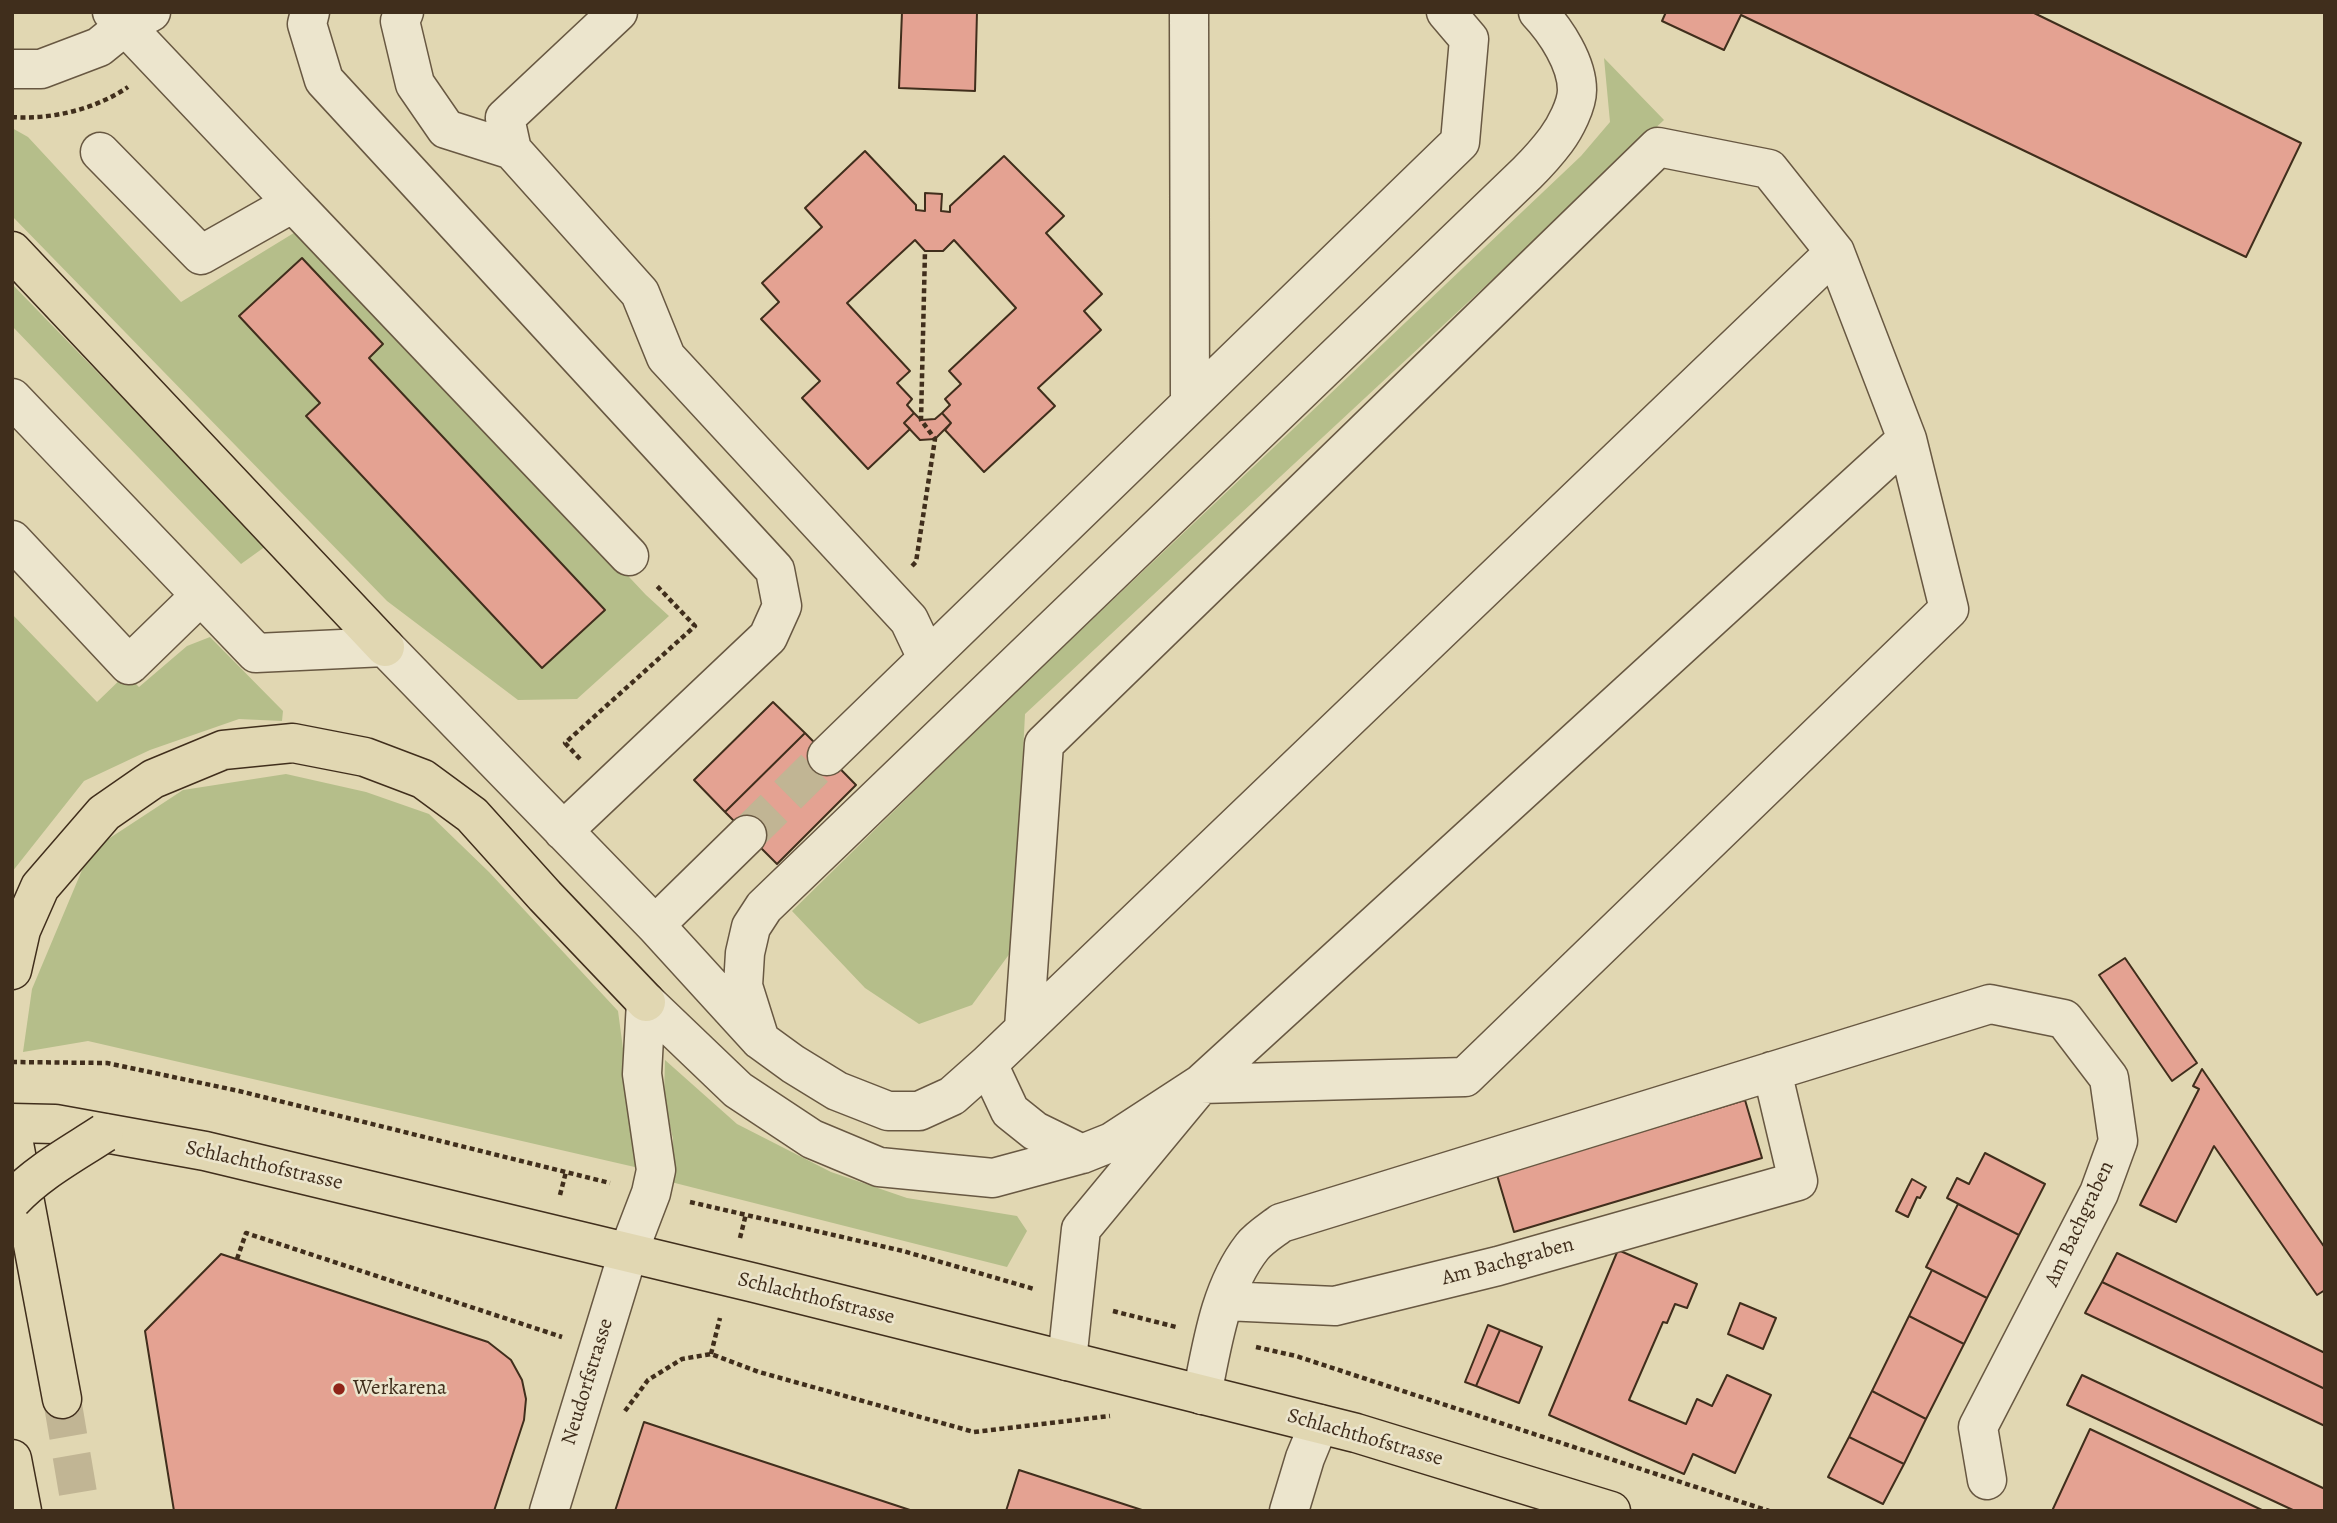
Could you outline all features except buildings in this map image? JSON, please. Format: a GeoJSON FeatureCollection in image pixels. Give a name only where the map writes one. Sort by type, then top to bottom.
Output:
{"type":"FeatureCollection","features":[{"type":"Feature","properties":{"kind":"main road"},"geometry":{"type":"LineString","coordinates":[[12,251],[385,647]]}},
{"type":"Feature","properties":{"kind":"main road"},"geometry":{"type":"LineString","coordinates":[[12,970],[21,930],[40,887],[104,813],[153,779],[223,750],[293,743],[365,757],[423,779],[472,815],[646,1002]]}},
{"type":"Feature","properties":{"kind":"main road","name":"Schlachthofstrasse"},"geometry":{"type":"LineString","coordinates":[[12,1123],[55,1124],[205,1151],[628,1253],[1356,1433],[1611,1511]]}},
{"type":"Feature","properties":{"kind":"main road"},"geometry":{"type":"LineString","coordinates":[[12,1133],[62,1399]]}},
{"type":"Feature","properties":{"kind":"main road"},"geometry":{"type":"LineString","coordinates":[[12,1200],[49,1168],[104,1133]]}},
{"type":"Feature","properties":{"kind":"main road"},"geometry":{"type":"LineString","coordinates":[[12,1459],[22,1511]]}},
{"type":"Feature","properties":{"kind":"street"},"geometry":{"type":"LineString","coordinates":[[310,12],[307,24],[324,80],[775,570],[782,606],[768,637],[564,831]]}},
{"type":"Feature","properties":{"kind":"street"},"geometry":{"type":"LineString","coordinates":[[404,12],[400,21],[415,84],[446,129],[512,150]]}},
{"type":"Feature","properties":{"kind":"street"},"geometry":{"type":"LineString","coordinates":[[618,12],[505,118],[512,150],[640,293],[666,357],[909,620],[927,658]]}},
{"type":"Feature","properties":{"kind":"street"},"geometry":{"type":"LineString","coordinates":[[1189,12],[1190,402]]}},
{"type":"Feature","properties":{"kind":"street"},"geometry":{"type":"LineString","coordinates":[[827,756],[1460,142],[1469,39],[1446,12]]}},
{"type":"Feature","properties":{"kind":"street"},"geometry":{"type":"LineString","coordinates":[[760,1040],[743,986],[745,953],[751,926],[764,907],[1527,173],[1558,139],[1571,113],[1577,90],[1568,55],[1551,26],[1538,12]]}},
{"type":"Feature","properties":{"kind":"street"},"geometry":{"type":"LineString","coordinates":[[12,69],[41,69],[99,47],[129,17],[161,64],[629,556]]}},
{"type":"Feature","properties":{"kind":"street"},"geometry":{"type":"LineString","coordinates":[[646,1002],[738,1090],[812,1139],[879,1167],[993,1178],[1082,1154],[1112,1142],[1201,1084],[1465,1077],[1949,609],[1907,439],[1835,252],[1769,169],[1658,147],[1044,744],[1024,1028]]}},
{"type":"Feature","properties":{"kind":"street"},"geometry":{"type":"LineString","coordinates":[[100,152],[201,255],[293,203]]}},
{"type":"Feature","properties":{"kind":"street"},"geometry":{"type":"LineString","coordinates":[[12,398],[256,653],[385,647],[655,925],[760,1040],[837,1091],[888,1111],[919,1111],[951,1096],[988,1064],[1835,252]]}},
{"type":"Feature","properties":{"kind":"street"},"geometry":{"type":"LineString","coordinates":[[1067,1361],[1081,1228],[1201,1084],[1907,439]]}},
{"type":"Feature","properties":{"kind":"street"},"geometry":{"type":"LineString","coordinates":[[12,540],[129,665],[200,596]]}},
{"type":"Feature","properties":{"kind":"street"},"geometry":{"type":"LineString","coordinates":[[655,925],[747,835]]}},
{"type":"Feature","properties":{"kind":"street","name":"Neudorfstrasse"},"geometry":{"type":"LineString","coordinates":[[549,1511],[628,1253],[651,1193],[656,1170],[642,1074],[646,1002]]}},
{"type":"Feature","properties":{"kind":"street","name":"Am Bachgraben"},"geometry":{"type":"LineString","coordinates":[[1202,1395],[1213,1337],[1232,1282],[1252,1246],[1281,1223],[1990,1004],[2064,1019],[2109,1078],[2118,1141],[2099,1193],[1978,1427],[1987,1480]]}},
{"type":"Feature","properties":{"kind":"street"},"geometry":{"type":"LineString","coordinates":[[988,1064],[1010,1111],[1035,1130],[1082,1154]]}},
{"type":"Feature","properties":{"kind":"street","name":"Am Bachgraben"},"geometry":{"type":"LineString","coordinates":[[1224,1301],[1335,1306],[1498,1266],[1798,1181],[1772,1071]]}},
{"type":"Feature","properties":{"kind":"street"},"geometry":{"type":"LineString","coordinates":[[1289,1511],[1305,1458],[1319,1424]]}},
{"type":"Feature","properties":{"kind":"path"},"geometry":{"type":"LineString","coordinates":[[12,117],[62,114],[110,99],[161,64]]}},
{"type":"Feature","properties":{"kind":"path"},"geometry":{"type":"LineString","coordinates":[[883,593],[916,562],[935,439],[921,420],[925,251]]}},
{"type":"Feature","properties":{"kind":"path"},"geometry":{"type":"LineString","coordinates":[[608,789],[565,743],[695,626],[629,556]]}},
{"type":"Feature","properties":{"kind":"path"},"geometry":{"type":"LineString","coordinates":[[12,1062],[107,1063],[239,1091],[651,1193],[903,1251],[1072,1300],[1296,1356],[1769,1511]]}},
{"type":"Feature","properties":{"kind":"path"},"geometry":{"type":"LineString","coordinates":[[237,1259],[246,1233],[598,1349]]}},
{"type":"Feature","properties":{"kind":"path"},"geometry":{"type":"LineString","coordinates":[[620,1418],[648,1380],[682,1359],[710,1354],[759,1372],[974,1432],[1123,1415]]}},
{"type":"Feature","properties":{"kind":"green space"},"geometry":{"type":"Polygon","coordinates":[[[1604,58],[1664,120],[1025,714],[1013,949],[972,1005],[919,1024],[865,988],[792,911],[1001,706],[1581,156],[1610,122],[1604,58]]]}},
{"type":"Feature","properties":{"kind":"green space"},"geometry":{"type":"Polygon","coordinates":[[[12,128],[28,137],[181,302],[302,228],[646,595],[669,616],[577,699],[518,700],[387,601],[12,216],[12,128]]]}},
{"type":"Feature","properties":{"kind":"green space"},"geometry":{"type":"Polygon","coordinates":[[[12,284],[266,546],[241,564],[12,326],[12,284]]]}},
{"type":"Feature","properties":{"kind":"green space"},"geometry":{"type":"Polygon","coordinates":[[[12,614],[97,702],[126,674],[139,687],[187,646],[210,637],[283,711],[282,721],[239,719],[150,750],[84,781],[12,872],[12,614]]]}},
{"type":"Feature","properties":{"kind":"green space"},"geometry":{"type":"Polygon","coordinates":[[[286,774],[366,792],[429,814],[489,872],[618,1011],[639,1168],[88,1041],[23,1052],[32,989],[90,851],[183,790],[286,774]]]}},
{"type":"Feature","properties":{"kind":"green space"},"geometry":{"type":"Polygon","coordinates":[[[665,1060],[737,1124],[831,1172],[907,1198],[1017,1216],[1027,1231],[1007,1267],[671,1182],[673,1139],[664,1097],[665,1060]]]}},
{"type":"Feature","properties":{"kind":"tunnel"},"geometry":{"type":"LineString","coordinates":[[747,835],[827,756]]}},
{"type":"Feature","properties":{"kind":"tunnel"},"geometry":{"type":"LineString","coordinates":[[62,1399],[81,1511]]}},
{"type":"Feature","properties":{"kind":"place","name":"Werkarena"},"geometry":{"type":"Point","coordinates":[339,1389]}}]}
